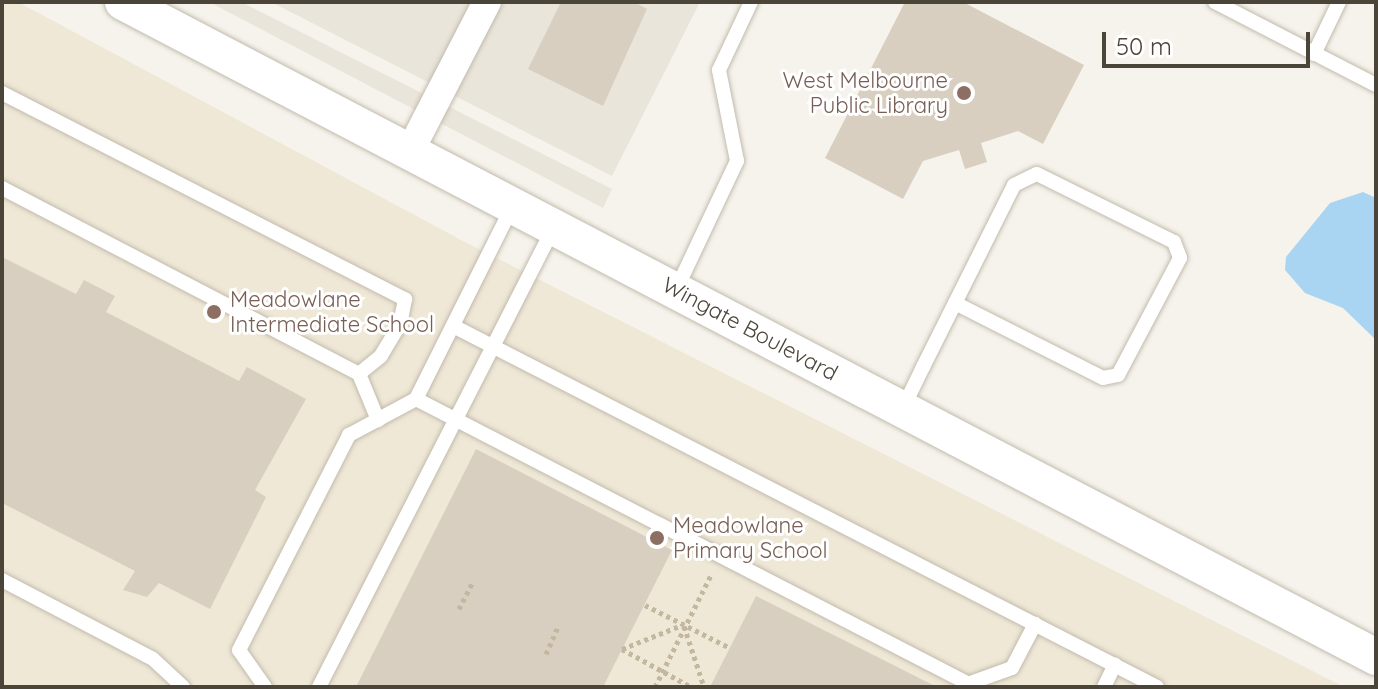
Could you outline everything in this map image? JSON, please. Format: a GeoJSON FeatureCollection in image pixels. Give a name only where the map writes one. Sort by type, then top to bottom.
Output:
{"type":"FeatureCollection","features":[{"type":"Feature","properties":{"kind":"street","name":"Wingate Boulevard"},"geometry":{"type":"LineString","coordinates":[[123,2],[1376,657]]}},
{"type":"Feature","properties":{"kind":"street"},"geometry":{"type":"LineString","coordinates":[[410,151],[487,2]]}},
{"type":"Feature","properties":{"kind":"lane"},"geometry":{"type":"LineString","coordinates":[[676,291],[737,161],[719,70],[751,2]]}},
{"type":"Feature","properties":{"kind":"lane"},"geometry":{"type":"LineString","coordinates":[[1215,2],[1376,85]]}},
{"type":"Feature","properties":{"kind":"lane"},"geometry":{"type":"LineString","coordinates":[[1314,54],[1339,2]]}},
{"type":"Feature","properties":{"kind":"lane"},"geometry":{"type":"LineString","coordinates":[[2,93],[405,299],[400,324],[381,356],[359,374]]}},
{"type":"Feature","properties":{"kind":"lane"},"geometry":{"type":"LineString","coordinates":[[903,409],[955,303],[1014,185],[1037,174],[1174,242],[1180,258],[1118,375],[1103,378],[955,303]]}},
{"type":"Feature","properties":{"kind":"lane"},"geometry":{"type":"LineString","coordinates":[[2,188],[359,374],[378,420]]}},
{"type":"Feature","properties":{"kind":"lane"},"geometry":{"type":"LineString","coordinates":[[265,687],[239,650],[349,435],[416,399],[455,327],[513,205]]}},
{"type":"Feature","properties":{"kind":"lane"},"geometry":{"type":"LineString","coordinates":[[319,687],[554,226]]}},
{"type":"Feature","properties":{"kind":"lane"},"geometry":{"type":"LineString","coordinates":[[455,327],[1157,687]]}},
{"type":"Feature","properties":{"kind":"lane"},"geometry":{"type":"LineString","coordinates":[[416,399],[716,565],[974,685],[1012,668],[1035,624]]}},
{"type":"Feature","properties":{"kind":"lane"},"geometry":{"type":"LineString","coordinates":[[2,580],[153,659],[183,687]]}},
{"type":"Feature","properties":{"kind":"lane"},"geometry":{"type":"LineString","coordinates":[[1104,687],[1115,664]]}},
{"type":"Feature","properties":{"kind":"path"},"geometry":{"type":"LineString","coordinates":[[700,563],[716,565],[724,577]]}},
{"type":"Feature","properties":{"kind":"path"},"geometry":{"type":"LineString","coordinates":[[655,687],[683,625],[716,565]]}},
{"type":"Feature","properties":{"kind":"path"},"geometry":{"type":"LineString","coordinates":[[459,609],[472,583]]}},
{"type":"Feature","properties":{"kind":"path"},"geometry":{"type":"LineString","coordinates":[[645,605],[730,648]]}},
{"type":"Feature","properties":{"kind":"path"},"geometry":{"type":"LineString","coordinates":[[683,625],[622,649],[691,687]]}},
{"type":"Feature","properties":{"kind":"path"},"geometry":{"type":"LineString","coordinates":[[683,625],[704,687]]}},
{"type":"Feature","properties":{"kind":"path"},"geometry":{"type":"LineString","coordinates":[[546,654],[558,627]]}},
{"type":"Feature","properties":{"kind":"shaded area"},"geometry":{"type":"Polygon","coordinates":[[[2,2],[18,2],[463,241],[1344,687],[2,687],[2,2]]]}},
{"type":"Feature","properties":{"kind":"shaded area"},"geometry":{"type":"Polygon","coordinates":[[[209,2],[241,2],[612,189],[603,208],[209,2]]]}},
{"type":"Feature","properties":{"kind":"shaded area"},"geometry":{"type":"Polygon","coordinates":[[[271,2],[700,2],[612,176],[271,2]]]}},
{"type":"Feature","properties":{"kind":"water"},"geometry":{"type":"Polygon","coordinates":[[[1363,192],[1376,198],[1376,340],[1343,308],[1305,293],[1285,270],[1286,257],[1330,203],[1363,192]]]}},
{"type":"Feature","properties":{"kind":"building"},"geometry":{"type":"Polygon","coordinates":[[[561,2],[634,2],[647,9],[603,106],[528,69],[561,2]]]}},
{"type":"Feature","properties":{"kind":"building","name":"West Melbourne Public Library"},"geometry":{"type":"Polygon","coordinates":[[[905,2],[963,2],[1084,65],[1043,144],[1018,131],[981,143],[987,162],[965,169],[959,150],[923,161],[903,199],[825,158],[905,2]]]}},
{"type":"Feature","properties":{"kind":"building"},"geometry":{"type":"Polygon","coordinates":[[[2,257],[76,294],[84,280],[115,296],[106,312],[239,381],[247,367],[306,399],[255,490],[266,497],[210,609],[159,583],[147,597],[123,590],[135,571],[2,503],[2,257]]]}},
{"type":"Feature","properties":{"kind":"building"},"geometry":{"type":"Polygon","coordinates":[[[476,449],[672,550],[603,687],[356,687],[476,449]]]}},
{"type":"Feature","properties":{"kind":"building"},"geometry":{"type":"Polygon","coordinates":[[[756,596],[937,687],[710,687],[756,596]]]}},
{"type":"Feature","properties":{"kind":"place","name":"West Melbourne Public Library"},"geometry":{"type":"Point","coordinates":[964,93]}},
{"type":"Feature","properties":{"kind":"place","name":"Meadowlane Intermediate School"},"geometry":{"type":"Point","coordinates":[214,312]}},
{"type":"Feature","properties":{"kind":"place","name":"Meadowlane Primary School"},"geometry":{"type":"Point","coordinates":[657,538]}}]}
